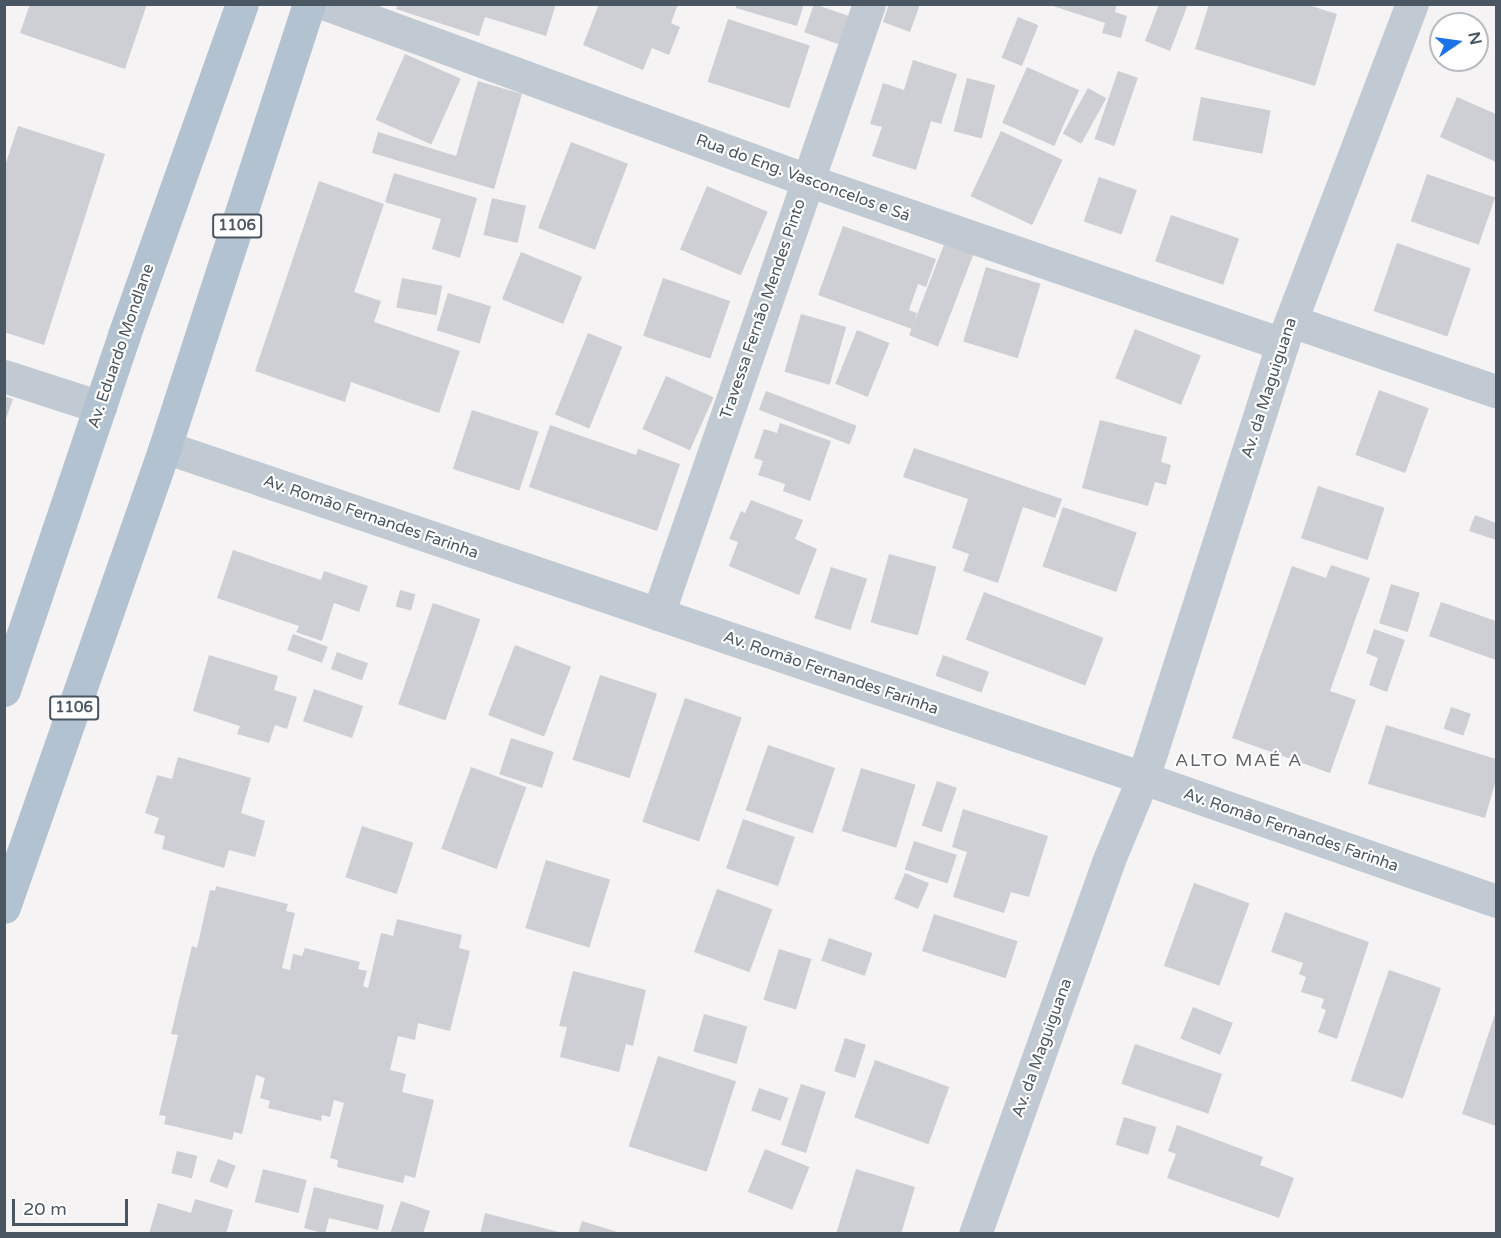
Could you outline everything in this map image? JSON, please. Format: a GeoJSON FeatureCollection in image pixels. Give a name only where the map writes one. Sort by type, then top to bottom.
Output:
{"type":"FeatureCollection","features":[{"type":"Feature","properties":{"kind":"main road","name":"Av. Eduardo Mondlane"},"geometry":{"type":"LineString","coordinates":[[4,690],[100,407],[242,4]]}},
{"type":"Feature","properties":{"kind":"main road","name":"1106"},"geometry":{"type":"LineString","coordinates":[[4,907],[165,447],[309,4]]}},
{"type":"Feature","properties":{"kind":"street","name":"Rua do Eng. Vasconcelos e Sá"},"geometry":{"type":"LineString","coordinates":[[326,4],[807,180],[1287,332],[1497,391]]}},
{"type":"Feature","properties":{"kind":"street","name":"Travessa Fernão Mendes Pinto"},"geometry":{"type":"LineString","coordinates":[[658,614],[869,4]]}},
{"type":"Feature","properties":{"kind":"street","name":"Av. da Maguiguana"},"geometry":{"type":"LineString","coordinates":[[975,1233],[1108,862],[1143,778],[1287,332],[1412,4]]}},
{"type":"Feature","properties":{"kind":"street"},"geometry":{"type":"LineString","coordinates":[[4,376],[100,407]]}},
{"type":"Feature","properties":{"kind":"street","name":"Av. Romão Fernandes Farinha"},"geometry":{"type":"LineString","coordinates":[[165,447],[1143,778],[1497,901]]}},
{"type":"Feature","properties":{"kind":"building"},"geometry":{"type":"Polygon","coordinates":[[[30,4],[147,4],[125,69],[20,33],[30,4]]]}},
{"type":"Feature","properties":{"kind":"building"},"geometry":{"type":"Polygon","coordinates":[[[398,4],[556,4],[546,36],[485,17],[479,36],[396,9],[398,4]]]}},
{"type":"Feature","properties":{"kind":"building"},"geometry":{"type":"Polygon","coordinates":[[[599,4],[678,4],[671,23],[680,27],[669,55],[652,48],[643,70],[583,45],[599,4]]]}},
{"type":"Feature","properties":{"kind":"building"},"geometry":{"type":"Polygon","coordinates":[[[737,4],[804,4],[797,26],[736,8],[737,4]]]}},
{"type":"Feature","properties":{"kind":"building"},"geometry":{"type":"Polygon","coordinates":[[[814,4],[849,16],[839,44],[804,32],[814,4]]]}},
{"type":"Feature","properties":{"kind":"building"},"geometry":{"type":"Polygon","coordinates":[[[889,4],[920,4],[910,32],[883,22],[889,4]]]}},
{"type":"Feature","properties":{"kind":"building"},"geometry":{"type":"Polygon","coordinates":[[[1047,4],[1117,4],[1115,12],[1127,16],[1121,38],[1102,33],[1105,23],[1047,4]]]}},
{"type":"Feature","properties":{"kind":"building"},"geometry":{"type":"Polygon","coordinates":[[[1159,4],[1188,4],[1170,51],[1145,41],[1159,4]]]}},
{"type":"Feature","properties":{"kind":"building"},"geometry":{"type":"Polygon","coordinates":[[[1209,4],[1305,4],[1337,14],[1315,86],[1195,49],[1209,4]]]}},
{"type":"Feature","properties":{"kind":"building"},"geometry":{"type":"Polygon","coordinates":[[[1018,17],[1038,25],[1022,66],[1002,58],[1018,17]]]}},
{"type":"Feature","properties":{"kind":"building"},"geometry":{"type":"Polygon","coordinates":[[[728,19],[810,46],[789,108],[708,82],[728,19]]]}},
{"type":"Feature","properties":{"kind":"building"},"geometry":{"type":"Polygon","coordinates":[[[405,54],[461,79],[431,145],[376,120],[405,54]]]}},
{"type":"Feature","properties":{"kind":"building"},"geometry":{"type":"Polygon","coordinates":[[[913,60],[957,74],[941,124],[931,121],[916,170],[872,156],[882,127],[870,124],[883,83],[904,90],[913,60]]]}},
{"type":"Feature","properties":{"kind":"building"},"geometry":{"type":"Polygon","coordinates":[[[1027,67],[1079,90],[1054,146],[1002,123],[1027,67]]]}},
{"type":"Feature","properties":{"kind":"building"},"geometry":{"type":"Polygon","coordinates":[[[1118,71],[1138,78],[1114,146],[1095,139],[1118,71]]]}},
{"type":"Feature","properties":{"kind":"building"},"geometry":{"type":"Polygon","coordinates":[[[967,78],[995,85],[982,138],[954,131],[967,78]]]}},
{"type":"Feature","properties":{"kind":"building"},"geometry":{"type":"Polygon","coordinates":[[[478,81],[522,94],[494,189],[372,153],[378,132],[456,156],[478,81]]]}},
{"type":"Feature","properties":{"kind":"building"},"geometry":{"type":"Polygon","coordinates":[[[1088,88],[1106,98],[1081,144],[1063,133],[1088,88]]]}},
{"type":"Feature","properties":{"kind":"building"},"geometry":{"type":"Polygon","coordinates":[[[1201,97],[1271,111],[1262,154],[1193,140],[1201,97]]]}},
{"type":"Feature","properties":{"kind":"building"},"geometry":{"type":"Polygon","coordinates":[[[1457,97],[1496,114],[1496,162],[1440,137],[1457,97]]]}},
{"type":"Feature","properties":{"kind":"building"},"geometry":{"type":"Polygon","coordinates":[[[18,126],[105,154],[44,345],[4,332],[4,169],[18,126]]]}},
{"type":"Feature","properties":{"kind":"building"},"geometry":{"type":"Polygon","coordinates":[[[1001,131],[1063,160],[1032,225],[971,196],[1001,131]]]}},
{"type":"Feature","properties":{"kind":"building"},"geometry":{"type":"Polygon","coordinates":[[[571,142],[628,164],[595,250],[538,228],[571,142]]]}},
{"type":"Feature","properties":{"kind":"building"},"geometry":{"type":"Polygon","coordinates":[[[394,173],[477,198],[460,258],[432,249],[441,219],[385,202],[394,173]]]}},
{"type":"Feature","properties":{"kind":"building"},"geometry":{"type":"Polygon","coordinates":[[[1427,174],[1495,197],[1479,245],[1411,221],[1427,174]]]}},
{"type":"Feature","properties":{"kind":"building"},"geometry":{"type":"Polygon","coordinates":[[[1099,177],[1137,190],[1122,234],[1084,221],[1099,177]]]}},
{"type":"Feature","properties":{"kind":"building"},"geometry":{"type":"Polygon","coordinates":[[[319,181],[384,204],[354,292],[381,301],[374,322],[460,351],[439,413],[351,382],[345,402],[255,371],[319,181]]]}},
{"type":"Feature","properties":{"kind":"building"},"geometry":{"type":"Polygon","coordinates":[[[707,186],[768,212],[741,275],[680,250],[707,186]]]}},
{"type":"Feature","properties":{"kind":"building"},"geometry":{"type":"Polygon","coordinates":[[[492,198],[526,206],[518,243],[483,235],[492,198]]]}},
{"type":"Feature","properties":{"kind":"building"},"geometry":{"type":"Polygon","coordinates":[[[1171,215],[1239,238],[1223,285],[1155,261],[1171,215]]]}},
{"type":"Feature","properties":{"kind":"building"},"geometry":{"type":"Polygon","coordinates":[[[843,226],[936,259],[926,287],[918,284],[909,310],[917,313],[912,329],[818,295],[843,226]]]}},
{"type":"Feature","properties":{"kind":"building"},"geometry":{"type":"Polygon","coordinates":[[[945,242],[974,253],[938,346],[909,335],[945,242]]]}},
{"type":"Feature","properties":{"kind":"building"},"geometry":{"type":"Polygon","coordinates":[[[1397,243],[1471,268],[1447,336],[1374,311],[1397,243]]]}},
{"type":"Feature","properties":{"kind":"building"},"geometry":{"type":"Polygon","coordinates":[[[521,252],[582,277],[563,324],[502,299],[521,252]]]}},
{"type":"Feature","properties":{"kind":"building"},"geometry":{"type":"Polygon","coordinates":[[[986,267],[1041,284],[1018,358],[963,342],[986,267]]]}},
{"type":"Feature","properties":{"kind":"building"},"geometry":{"type":"Polygon","coordinates":[[[402,278],[442,286],[437,315],[396,307],[402,278]]]}},
{"type":"Feature","properties":{"kind":"building"},"geometry":{"type":"Polygon","coordinates":[[[663,278],[730,301],[710,359],[643,336],[663,278]]]}},
{"type":"Feature","properties":{"kind":"building"},"geometry":{"type":"Polygon","coordinates":[[[448,293],[491,306],[480,343],[437,330],[448,293]]]}},
{"type":"Feature","properties":{"kind":"building"},"geometry":{"type":"Polygon","coordinates":[[[801,314],[846,327],[830,385],[784,372],[801,314]]]}},
{"type":"Feature","properties":{"kind":"building"},"geometry":{"type":"Polygon","coordinates":[[[1135,329],[1201,356],[1181,405],[1115,378],[1135,329]]]}},
{"type":"Feature","properties":{"kind":"building"},"geometry":{"type":"Polygon","coordinates":[[[857,330],[889,343],[868,397],[835,384],[857,330]]]}},
{"type":"Feature","properties":{"kind":"building"},"geometry":{"type":"Polygon","coordinates":[[[588,333],[622,347],[589,428],[555,415],[588,333]]]}},
{"type":"Feature","properties":{"kind":"building"},"geometry":{"type":"Polygon","coordinates":[[[666,376],[714,397],[690,450],[642,429],[666,376]]]}},
{"type":"Feature","properties":{"kind":"building"},"geometry":{"type":"Polygon","coordinates":[[[1379,390],[1429,408],[1405,473],[1355,455],[1379,390]]]}},
{"type":"Feature","properties":{"kind":"building"},"geometry":{"type":"Polygon","coordinates":[[[766,391],[857,426],[849,444],[759,410],[766,391]]]}},
{"type":"Feature","properties":{"kind":"building"},"geometry":{"type":"Polygon","coordinates":[[[4,396],[13,399],[5,422],[4,422],[4,396]]]}},
{"type":"Feature","properties":{"kind":"building"},"geometry":{"type":"Polygon","coordinates":[[[472,410],[539,432],[519,491],[453,469],[472,410]]]}},
{"type":"Feature","properties":{"kind":"building"},"geometry":{"type":"Polygon","coordinates":[[[1100,420],[1167,437],[1161,462],[1171,465],[1166,485],[1155,482],[1148,506],[1082,488],[1100,420]]]}},
{"type":"Feature","properties":{"kind":"building"},"geometry":{"type":"Polygon","coordinates":[[[780,423],[831,441],[810,501],[783,491],[785,484],[758,475],[763,461],[754,458],[764,429],[777,433],[780,423]]]}},
{"type":"Feature","properties":{"kind":"building"},"geometry":{"type":"Polygon","coordinates":[[[550,425],[636,455],[638,449],[680,464],[657,531],[529,487],[550,425]]]}},
{"type":"Feature","properties":{"kind":"building"},"geometry":{"type":"Polygon","coordinates":[[[914,448],[1062,499],[1055,518],[1023,507],[998,583],[963,571],[969,554],[952,548],[968,499],[903,477],[914,448]]]}},
{"type":"Feature","properties":{"kind":"building"},"geometry":{"type":"Polygon","coordinates":[[[1318,486],[1385,508],[1368,560],[1301,538],[1318,486]]]}},
{"type":"Feature","properties":{"kind":"building"},"geometry":{"type":"Polygon","coordinates":[[[751,500],[803,520],[795,539],[817,549],[799,595],[729,566],[738,542],[729,539],[741,511],[745,513],[751,500]]]}},
{"type":"Feature","properties":{"kind":"building"},"geometry":{"type":"Polygon","coordinates":[[[1063,507],[1137,532],[1116,592],[1042,567],[1063,507]]]}},
{"type":"Feature","properties":{"kind":"building"},"geometry":{"type":"Polygon","coordinates":[[[1475,515],[1496,523],[1496,540],[1469,531],[1475,515]]]}},
{"type":"Feature","properties":{"kind":"building"},"geometry":{"type":"Polygon","coordinates":[[[233,550],[321,580],[324,571],[368,586],[359,612],[334,603],[322,641],[296,632],[299,626],[217,598],[233,550]]]}},
{"type":"Feature","properties":{"kind":"building"},"geometry":{"type":"Polygon","coordinates":[[[889,554],[936,567],[918,635],[871,623],[889,554]]]}},
{"type":"Feature","properties":{"kind":"building"},"geometry":{"type":"Polygon","coordinates":[[[1331,565],[1370,578],[1330,691],[1356,700],[1330,773],[1232,738],[1292,566],[1326,578],[1331,565]]]}},
{"type":"Feature","properties":{"kind":"building"},"geometry":{"type":"Polygon","coordinates":[[[831,567],[867,579],[850,630],[814,618],[831,567]]]}},
{"type":"Feature","properties":{"kind":"building"},"geometry":{"type":"Polygon","coordinates":[[[1391,584],[1420,593],[1408,632],[1379,623],[1391,584]]]}},
{"type":"Feature","properties":{"kind":"building"},"geometry":{"type":"Polygon","coordinates":[[[400,590],[415,594],[411,611],[396,606],[400,590]]]}},
{"type":"Feature","properties":{"kind":"building"},"geometry":{"type":"Polygon","coordinates":[[[984,592],[1103,638],[1085,685],[966,640],[984,592]]]}},
{"type":"Feature","properties":{"kind":"building"},"geometry":{"type":"Polygon","coordinates":[[[1441,602],[1496,621],[1496,660],[1429,636],[1441,602]]]}},
{"type":"Feature","properties":{"kind":"building"},"geometry":{"type":"Polygon","coordinates":[[[433,603],[480,619],[445,720],[398,704],[433,603]]]}},
{"type":"Feature","properties":{"kind":"building"},"geometry":{"type":"Polygon","coordinates":[[[1374,629],[1405,640],[1387,692],[1369,685],[1378,658],[1366,653],[1374,629]]]}},
{"type":"Feature","properties":{"kind":"building"},"geometry":{"type":"Polygon","coordinates":[[[293,634],[328,647],[322,663],[287,650],[293,634]]]}},
{"type":"Feature","properties":{"kind":"building"},"geometry":{"type":"Polygon","coordinates":[[[515,645],[571,667],[544,737],[488,715],[515,645]]]}},
{"type":"Feature","properties":{"kind":"building"},"geometry":{"type":"Polygon","coordinates":[[[337,652],[368,663],[362,680],[331,669],[337,652]]]}},
{"type":"Feature","properties":{"kind":"building"},"geometry":{"type":"Polygon","coordinates":[[[209,655],[278,676],[274,690],[297,697],[287,729],[275,725],[269,743],[237,734],[240,726],[193,711],[209,655]]]}},
{"type":"Feature","properties":{"kind":"building"},"geometry":{"type":"Polygon","coordinates":[[[943,655],[989,672],[982,692],[935,676],[943,655]]]}},
{"type":"Feature","properties":{"kind":"building"},"geometry":{"type":"Polygon","coordinates":[[[600,675],[657,694],[630,778],[572,760],[600,675]]]}},
{"type":"Feature","properties":{"kind":"building"},"geometry":{"type":"Polygon","coordinates":[[[314,689],[363,706],[352,738],[303,721],[314,689]]]}},
{"type":"Feature","properties":{"kind":"building"},"geometry":{"type":"Polygon","coordinates":[[[685,698],[742,718],[699,841],[642,822],[685,698]]]}},
{"type":"Feature","properties":{"kind":"building"},"geometry":{"type":"Polygon","coordinates":[[[1451,707],[1471,714],[1463,736],[1444,729],[1451,707]]]}},
{"type":"Feature","properties":{"kind":"building"},"geometry":{"type":"Polygon","coordinates":[[[1386,725],[1496,759],[1496,780],[1485,818],[1368,784],[1386,725]]]}},
{"type":"Feature","properties":{"kind":"building"},"geometry":{"type":"Polygon","coordinates":[[[511,738],[554,752],[542,788],[499,774],[511,738]]]}},
{"type":"Feature","properties":{"kind":"building"},"geometry":{"type":"Polygon","coordinates":[[[768,745],[835,768],[813,833],[746,810],[768,745]]]}},
{"type":"Feature","properties":{"kind":"building"},"geometry":{"type":"Polygon","coordinates":[[[178,757],[251,778],[241,813],[265,821],[255,857],[229,850],[224,868],[162,849],[165,836],[154,833],[159,818],[145,813],[157,775],[172,779],[178,757]]]}},
{"type":"Feature","properties":{"kind":"building"},"geometry":{"type":"Polygon","coordinates":[[[471,767],[526,787],[497,869],[441,849],[471,767]]]}},
{"type":"Feature","properties":{"kind":"building"},"geometry":{"type":"Polygon","coordinates":[[[861,768],[916,785],[896,848],[842,831],[861,768]]]}},
{"type":"Feature","properties":{"kind":"building"},"geometry":{"type":"Polygon","coordinates":[[[937,781],[957,788],[942,832],[922,825],[937,781]]]}},
{"type":"Feature","properties":{"kind":"building"},"geometry":{"type":"Polygon","coordinates":[[[963,809],[1048,836],[1029,897],[1011,892],[1004,913],[953,897],[967,852],[952,847],[963,809]]]}},
{"type":"Feature","properties":{"kind":"building"},"geometry":{"type":"Polygon","coordinates":[[[743,819],[795,837],[778,886],[726,868],[743,819]]]}},
{"type":"Feature","properties":{"kind":"building"},"geometry":{"type":"Polygon","coordinates":[[[362,826],[413,843],[397,894],[345,877],[362,826]]]}},
{"type":"Feature","properties":{"kind":"building"},"geometry":{"type":"Polygon","coordinates":[[[914,841],[957,855],[948,883],[905,870],[914,841]]]}},
{"type":"Feature","properties":{"kind":"building"},"geometry":{"type":"Polygon","coordinates":[[[546,860],[610,880],[589,947],[525,928],[546,860]]]}},
{"type":"Feature","properties":{"kind":"building"},"geometry":{"type":"Polygon","coordinates":[[[905,873],[929,883],[918,909],[894,899],[905,873]]]}},
{"type":"Feature","properties":{"kind":"building"},"geometry":{"type":"Polygon","coordinates":[[[1194,883],[1249,903],[1219,986],[1164,966],[1194,883]]]}},
{"type":"Feature","properties":{"kind":"building"},"geometry":{"type":"Polygon","coordinates":[[[216,886],[288,904],[286,911],[295,913],[282,968],[290,970],[293,954],[302,956],[305,948],[360,962],[358,969],[367,971],[363,986],[368,988],[381,933],[393,936],[397,919],[462,935],[459,948],[470,951],[450,1031],[418,1023],[415,1040],[398,1036],[390,1070],[406,1074],[402,1092],[434,1100],[415,1178],[405,1175],[403,1183],[337,1167],[338,1160],[330,1158],[344,1103],[334,1100],[330,1117],[322,1115],[321,1121],[268,1108],[270,1101],[260,1098],[265,1078],[256,1075],[242,1134],[234,1132],[232,1140],[164,1124],[166,1116],[159,1115],[178,1035],[171,1034],[192,946],[197,948],[210,890],[215,891],[216,886]]]}},
{"type":"Feature","properties":{"kind":"building"},"geometry":{"type":"Polygon","coordinates":[[[717,889],[772,909],[750,972],[694,952],[717,889]]]}},
{"type":"Feature","properties":{"kind":"building"},"geometry":{"type":"Polygon","coordinates":[[[1285,912],[1369,942],[1337,1039],[1318,1032],[1326,1010],[1321,1008],[1324,999],[1301,992],[1306,977],[1299,974],[1303,963],[1271,952],[1285,912]]]}},
{"type":"Feature","properties":{"kind":"building"},"geometry":{"type":"Polygon","coordinates":[[[934,914],[1018,941],[1006,978],[922,951],[934,914]]]}},
{"type":"Feature","properties":{"kind":"building"},"geometry":{"type":"Polygon","coordinates":[[[829,938],[872,953],[865,976],[821,961],[829,938]]]}},
{"type":"Feature","properties":{"kind":"building"},"geometry":{"type":"Polygon","coordinates":[[[779,949],[812,959],[796,1010],[764,1000],[779,949]]]}},
{"type":"Feature","properties":{"kind":"building"},"geometry":{"type":"Polygon","coordinates":[[[1389,970],[1441,988],[1403,1099],[1351,1081],[1389,970]]]}},
{"type":"Feature","properties":{"kind":"building"},"geometry":{"type":"Polygon","coordinates":[[[573,971],[646,990],[633,1046],[626,1044],[619,1072],[560,1057],[567,1027],[559,1026],[573,971]]]}},
{"type":"Feature","properties":{"kind":"building"},"geometry":{"type":"Polygon","coordinates":[[[1193,1007],[1233,1023],[1220,1055],[1180,1039],[1193,1007]]]}},
{"type":"Feature","properties":{"kind":"building"},"geometry":{"type":"Polygon","coordinates":[[[1496,1011],[1496,1126],[1462,1114],[1496,1011]]]}},
{"type":"Feature","properties":{"kind":"building"},"geometry":{"type":"Polygon","coordinates":[[[704,1014],[747,1026],[737,1064],[693,1051],[704,1014]]]}},
{"type":"Feature","properties":{"kind":"building"},"geometry":{"type":"Polygon","coordinates":[[[845,1038],[866,1045],[855,1078],[834,1071],[845,1038]]]}},
{"type":"Feature","properties":{"kind":"building"},"geometry":{"type":"Polygon","coordinates":[[[1135,1044],[1222,1074],[1208,1114],[1121,1084],[1135,1044]]]}},
{"type":"Feature","properties":{"kind":"building"},"geometry":{"type":"Polygon","coordinates":[[[658,1056],[736,1081],[707,1172],[629,1146],[658,1056]]]}},
{"type":"Feature","properties":{"kind":"building"},"geometry":{"type":"Polygon","coordinates":[[[875,1060],[949,1087],[928,1144],[854,1117],[875,1060]]]}},
{"type":"Feature","properties":{"kind":"building"},"geometry":{"type":"Polygon","coordinates":[[[801,1084],[826,1092],[806,1153],[781,1145],[801,1084]]]}},
{"type":"Feature","properties":{"kind":"building"},"geometry":{"type":"Polygon","coordinates":[[[759,1088],[788,1098],[780,1121],[751,1111],[759,1088]]]}},
{"type":"Feature","properties":{"kind":"building"},"geometry":{"type":"Polygon","coordinates":[[[1124,1117],[1157,1127],[1148,1155],[1116,1145],[1124,1117]]]}},
{"type":"Feature","properties":{"kind":"building"},"geometry":{"type":"Polygon","coordinates":[[[1177,1125],[1263,1157],[1260,1165],[1294,1178],[1279,1218],[1167,1178],[1176,1154],[1168,1151],[1177,1125]]]}},
{"type":"Feature","properties":{"kind":"building"},"geometry":{"type":"Polygon","coordinates":[[[765,1149],[810,1167],[792,1210],[748,1192],[765,1149]]]}},
{"type":"Feature","properties":{"kind":"building"},"geometry":{"type":"Polygon","coordinates":[[[177,1151],[197,1156],[192,1178],[171,1173],[177,1151]]]}},
{"type":"Feature","properties":{"kind":"building"},"geometry":{"type":"Polygon","coordinates":[[[218,1159],[236,1166],[227,1188],[209,1181],[218,1159]]]}},
{"type":"Feature","properties":{"kind":"building"},"geometry":{"type":"Polygon","coordinates":[[[263,1169],[307,1180],[298,1213],[255,1202],[263,1169]]]}},
{"type":"Feature","properties":{"kind":"building"},"geometry":{"type":"Polygon","coordinates":[[[856,1169],[915,1187],[901,1234],[836,1234],[856,1169]]]}},
{"type":"Feature","properties":{"kind":"building"},"geometry":{"type":"Polygon","coordinates":[[[314,1187],[384,1205],[378,1230],[329,1218],[325,1234],[304,1228],[314,1187]]]}},
{"type":"Feature","properties":{"kind":"building"},"geometry":{"type":"Polygon","coordinates":[[[195,1199],[233,1210],[226,1234],[149,1234],[158,1203],[191,1213],[195,1199]]]}},
{"type":"Feature","properties":{"kind":"building"},"geometry":{"type":"Polygon","coordinates":[[[401,1201],[430,1211],[423,1234],[390,1234],[401,1201]]]}},
{"type":"Feature","properties":{"kind":"building"},"geometry":{"type":"Polygon","coordinates":[[[485,1213],[563,1233],[563,1234],[480,1234],[485,1213]]]}},
{"type":"Feature","properties":{"kind":"building"},"geometry":{"type":"Polygon","coordinates":[[[582,1221],[621,1233],[621,1234],[578,1234],[582,1221]]]}},
{"type":"Feature","properties":{"kind":"district","name":"ALTO MAÉ A"},"geometry":{"type":"Point","coordinates":[1239,760]}}]}
